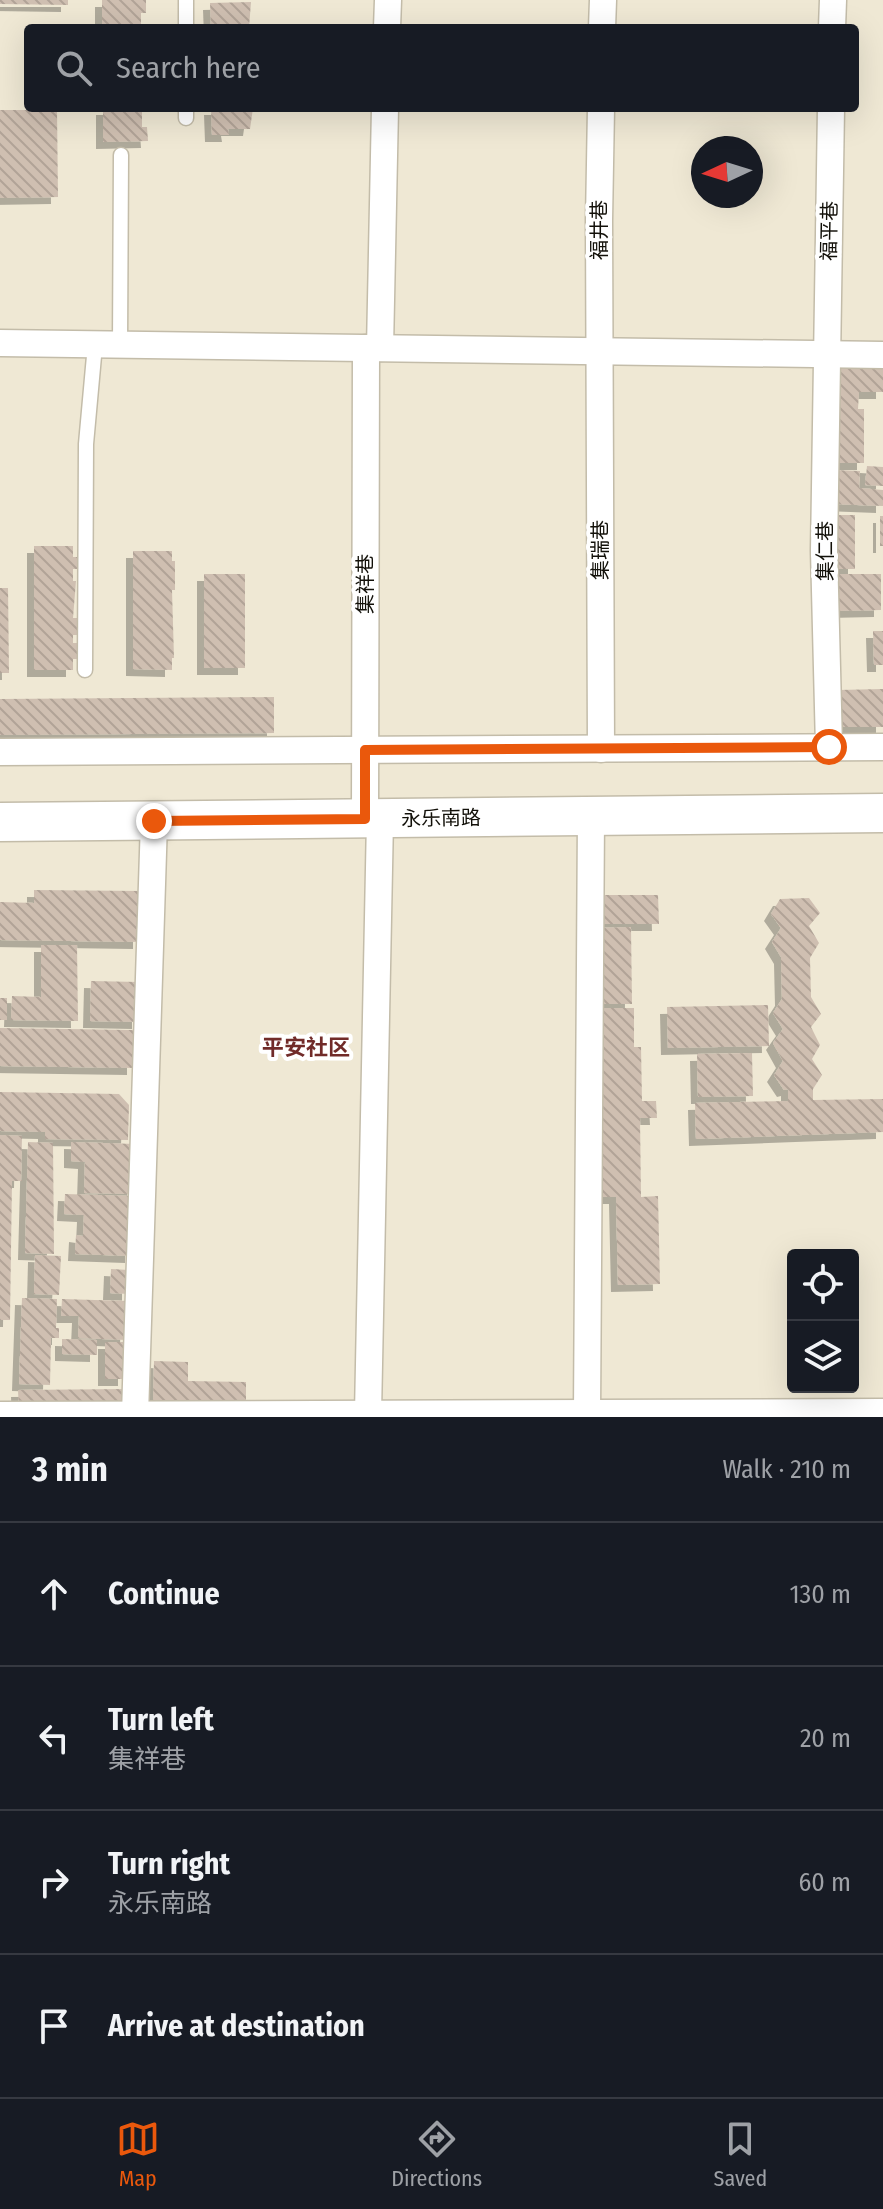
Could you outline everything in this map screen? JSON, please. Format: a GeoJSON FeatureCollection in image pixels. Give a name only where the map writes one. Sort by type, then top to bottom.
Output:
{"type":"FeatureCollection","features":[{"type":"Feature","properties":{"kind":"main road","name":"永乐南路"},"geometry":{"type":"LineString","coordinates":[[0,822],[883,813]]}},
{"type":"Feature","properties":{"kind":"street"},"geometry":{"type":"LineString","coordinates":[[387,24],[388,0]]}},
{"type":"Feature","properties":{"kind":"street"},"geometry":{"type":"LineString","coordinates":[[602,24],[603,0]]}},
{"type":"Feature","properties":{"kind":"street"},"geometry":{"type":"LineString","coordinates":[[832,24],[833,0]]}},
{"type":"Feature","properties":{"kind":"street","name":"集祥巷"},"geometry":{"type":"LineString","coordinates":[[361,1415],[373,819],[365,750],[373,348],[385,112]]}},
{"type":"Feature","properties":{"kind":"street","name":"福井巷"},"geometry":{"type":"LineString","coordinates":[[599,352],[601,112]]}},
{"type":"Feature","properties":{"kind":"street","name":"福平巷"},"geometry":{"type":"LineString","coordinates":[[827,355],[831,112]]}},
{"type":"Feature","properties":{"kind":"street"},"geometry":{"type":"LineString","coordinates":[[0,343],[883,355]]}},
{"type":"Feature","properties":{"kind":"street","name":"集瑞巷"},"geometry":{"type":"LineString","coordinates":[[599,352],[601,749]]}},
{"type":"Feature","properties":{"kind":"street","name":"集仁巷"},"geometry":{"type":"LineString","coordinates":[[827,355],[824,551],[829,747]]}},
{"type":"Feature","properties":{"kind":"street"},"geometry":{"type":"LineString","coordinates":[[0,752],[883,747]]}},
{"type":"Feature","properties":{"kind":"street"},"geometry":{"type":"LineString","coordinates":[[587,1413],[591,816]]}},
{"type":"Feature","properties":{"kind":"street"},"geometry":{"type":"LineString","coordinates":[[135,1415],[154,821]]}},
{"type":"Feature","properties":{"kind":"street"},"geometry":{"type":"LineString","coordinates":[[0,1415],[883,1412]]}},
{"type":"Feature","properties":{"kind":"lane"},"geometry":{"type":"LineString","coordinates":[[186,0],[186,24]]}},
{"type":"Feature","properties":{"kind":"lane"},"geometry":{"type":"LineString","coordinates":[[85,670],[86,444],[108,345],[121,155]]}},
{"type":"Feature","properties":{"kind":"building"},"geometry":{"type":"Polygon","coordinates":[[[0,0],[68,0],[68,5],[0,4],[0,0]]]}},
{"type":"Feature","properties":{"kind":"building"},"geometry":{"type":"Polygon","coordinates":[[[102,0],[146,0],[146,13],[141,13],[141,24],[102,24],[102,0]]]}},
{"type":"Feature","properties":{"kind":"building"},"geometry":{"type":"Polygon","coordinates":[[[251,2],[249,24],[211,24],[210,3],[251,2]]]}},
{"type":"Feature","properties":{"kind":"building"},"geometry":{"type":"Polygon","coordinates":[[[0,110],[57,112],[58,197],[0,198],[0,110]]]}},
{"type":"Feature","properties":{"kind":"building"},"geometry":{"type":"Polygon","coordinates":[[[103,112],[142,112],[142,127],[147,127],[148,141],[103,142],[103,112]]]}},
{"type":"Feature","properties":{"kind":"building"},"geometry":{"type":"Polygon","coordinates":[[[211,112],[252,112],[250,129],[228,129],[229,135],[212,135],[211,112]]]}},
{"type":"Feature","properties":{"kind":"building"},"geometry":{"type":"Polygon","coordinates":[[[840,364],[883,365],[883,392],[859,392],[858,409],[864,409],[864,463],[834,463],[840,364]]]}},
{"type":"Feature","properties":{"kind":"building"},"geometry":{"type":"Polygon","coordinates":[[[867,466],[883,467],[883,486],[865,485],[867,466]]]}},
{"type":"Feature","properties":{"kind":"building"},"geometry":{"type":"Polygon","coordinates":[[[834,470],[860,471],[859,488],[883,490],[883,506],[832,504],[834,470]]]}},
{"type":"Feature","properties":{"kind":"building"},"geometry":{"type":"Polygon","coordinates":[[[833,515],[855,515],[855,569],[834,569],[833,515]]]}},
{"type":"Feature","properties":{"kind":"building"},"geometry":{"type":"Polygon","coordinates":[[[880,516],[883,516],[883,546],[880,546],[880,516]]]}},
{"type":"Feature","properties":{"kind":"building"},"geometry":{"type":"Polygon","coordinates":[[[34,546],[73,546],[73,557],[77,557],[77,569],[73,569],[73,581],[76,581],[73,618],[77,618],[77,635],[73,635],[73,643],[77,643],[77,659],[73,659],[73,670],[34,670],[34,546]]]}},
{"type":"Feature","properties":{"kind":"building"},"geometry":{"type":"Polygon","coordinates":[[[133,551],[172,551],[175,590],[172,590],[172,670],[133,669],[133,551]]]}},
{"type":"Feature","properties":{"kind":"building"},"geometry":{"type":"Polygon","coordinates":[[[204,574],[245,574],[245,668],[204,668],[204,574]]]}},
{"type":"Feature","properties":{"kind":"building"},"geometry":{"type":"Polygon","coordinates":[[[836,574],[881,574],[881,610],[836,611],[836,574]]]}},
{"type":"Feature","properties":{"kind":"building"},"geometry":{"type":"Polygon","coordinates":[[[0,588],[8,588],[9,673],[0,673],[0,588]]]}},
{"type":"Feature","properties":{"kind":"building"},"geometry":{"type":"Polygon","coordinates":[[[873,631],[883,631],[883,665],[874,665],[873,631]]]}},
{"type":"Feature","properties":{"kind":"building"},"geometry":{"type":"Polygon","coordinates":[[[883,689],[883,727],[838,727],[838,690],[883,689]]]}},
{"type":"Feature","properties":{"kind":"building"},"geometry":{"type":"Polygon","coordinates":[[[274,697],[274,733],[0,735],[0,699],[274,697]]]}},
{"type":"Feature","properties":{"kind":"building"},"geometry":{"type":"Polygon","coordinates":[[[34,890],[140,891],[140,942],[0,940],[0,902],[34,903],[34,890]]]}},
{"type":"Feature","properties":{"kind":"building"},"geometry":{"type":"Polygon","coordinates":[[[603,895],[658,895],[659,924],[604,924],[603,895]]]}},
{"type":"Feature","properties":{"kind":"building"},"geometry":{"type":"Polygon","coordinates":[[[809,898],[820,913],[809,926],[819,943],[810,958],[811,997],[821,1014],[811,1027],[820,1045],[812,1059],[822,1075],[813,1089],[813,1100],[883,1099],[883,1132],[696,1139],[695,1103],[788,1101],[788,1089],[784,1090],[774,1075],[783,1061],[773,1043],[783,1029],[773,1013],[782,999],[781,957],[772,942],[781,928],[771,914],[780,899],[809,898]]]}},
{"type":"Feature","properties":{"kind":"building"},"geometry":{"type":"Polygon","coordinates":[[[631,927],[632,1004],[600,1004],[599,928],[631,927]]]}},
{"type":"Feature","properties":{"kind":"building"},"geometry":{"type":"Polygon","coordinates":[[[41,945],[77,945],[78,1021],[11,1020],[12,996],[41,997],[41,945]]]}},
{"type":"Feature","properties":{"kind":"building"},"geometry":{"type":"Polygon","coordinates":[[[91,981],[139,982],[139,1022],[90,1021],[91,981]]]}},
{"type":"Feature","properties":{"kind":"building"},"geometry":{"type":"Polygon","coordinates":[[[0,998],[7,998],[7,1020],[0,1020],[0,998]]]}},
{"type":"Feature","properties":{"kind":"building"},"geometry":{"type":"Polygon","coordinates":[[[768,1005],[769,1046],[668,1048],[667,1007],[768,1005]]]}},
{"type":"Feature","properties":{"kind":"building"},"geometry":{"type":"Polygon","coordinates":[[[599,1008],[634,1008],[634,1047],[641,1047],[642,1101],[656,1101],[657,1118],[640,1118],[641,1197],[658,1196],[660,1284],[618,1285],[616,1197],[603,1197],[599,1008]]]}},
{"type":"Feature","properties":{"kind":"building"},"geometry":{"type":"Polygon","coordinates":[[[0,1028],[134,1030],[134,1068],[0,1066],[0,1028]]]}},
{"type":"Feature","properties":{"kind":"building"},"geometry":{"type":"Polygon","coordinates":[[[752,1053],[753,1096],[698,1097],[697,1054],[752,1053]]]}},
{"type":"Feature","properties":{"kind":"building"},"geometry":{"type":"Polygon","coordinates":[[[0,1092],[119,1094],[129,1105],[128,1140],[45,1139],[45,1132],[0,1131],[0,1092]]]}},
{"type":"Feature","properties":{"kind":"building"},"geometry":{"type":"Polygon","coordinates":[[[0,1135],[22,1136],[21,1181],[12,1181],[10,1320],[0,1320],[0,1135]]]}},
{"type":"Feature","properties":{"kind":"building"},"geometry":{"type":"Polygon","coordinates":[[[28,1142],[53,1143],[54,1254],[25,1253],[28,1142]]]}},
{"type":"Feature","properties":{"kind":"building"},"geometry":{"type":"Polygon","coordinates":[[[71,1142],[136,1144],[134,1194],[84,1193],[85,1162],[71,1161],[71,1142]]]}},
{"type":"Feature","properties":{"kind":"building"},"geometry":{"type":"Polygon","coordinates":[[[65,1194],[133,1196],[132,1256],[75,1254],[76,1235],[83,1236],[84,1215],[64,1214],[65,1194]]]}},
{"type":"Feature","properties":{"kind":"building"},"geometry":{"type":"Polygon","coordinates":[[[35,1255],[61,1256],[59,1295],[34,1294],[35,1255]]]}},
{"type":"Feature","properties":{"kind":"building"},"geometry":{"type":"Polygon","coordinates":[[[111,1269],[129,1270],[129,1294],[110,1293],[111,1269]]]}},
{"type":"Feature","properties":{"kind":"building"},"geometry":{"type":"Polygon","coordinates":[[[22,1298],[57,1299],[56,1328],[59,1328],[59,1338],[51,1338],[50,1385],[19,1384],[22,1298]]]}},
{"type":"Feature","properties":{"kind":"building"},"geometry":{"type":"Polygon","coordinates":[[[62,1299],[128,1301],[127,1340],[78,1338],[79,1316],[61,1316],[62,1299]]]}},
{"type":"Feature","properties":{"kind":"building"},"geometry":{"type":"Polygon","coordinates":[[[62,1339],[97,1340],[97,1355],[62,1354],[62,1339]]]}},
{"type":"Feature","properties":{"kind":"building"},"geometry":{"type":"Polygon","coordinates":[[[105,1342],[125,1342],[125,1379],[105,1379],[105,1342]]]}},
{"type":"Feature","properties":{"kind":"building"},"geometry":{"type":"Polygon","coordinates":[[[154,1361],[188,1362],[188,1381],[246,1382],[246,1405],[153,1403],[154,1361]]]}},
{"type":"Feature","properties":{"kind":"building"},"geometry":{"type":"Polygon","coordinates":[[[126,1389],[126,1409],[19,1410],[18,1390],[126,1389]]]}},
{"type":"Feature","properties":{"kind":"district","name":"平安社区"},"geometry":{"type":"Point","coordinates":[306,1047]}},
{"type":"Feature","properties":{"kind":"route"},"geometry":{"type":"LineString","coordinates":[[154,821],[365,819],[365,750],[829,747]]}}]}
